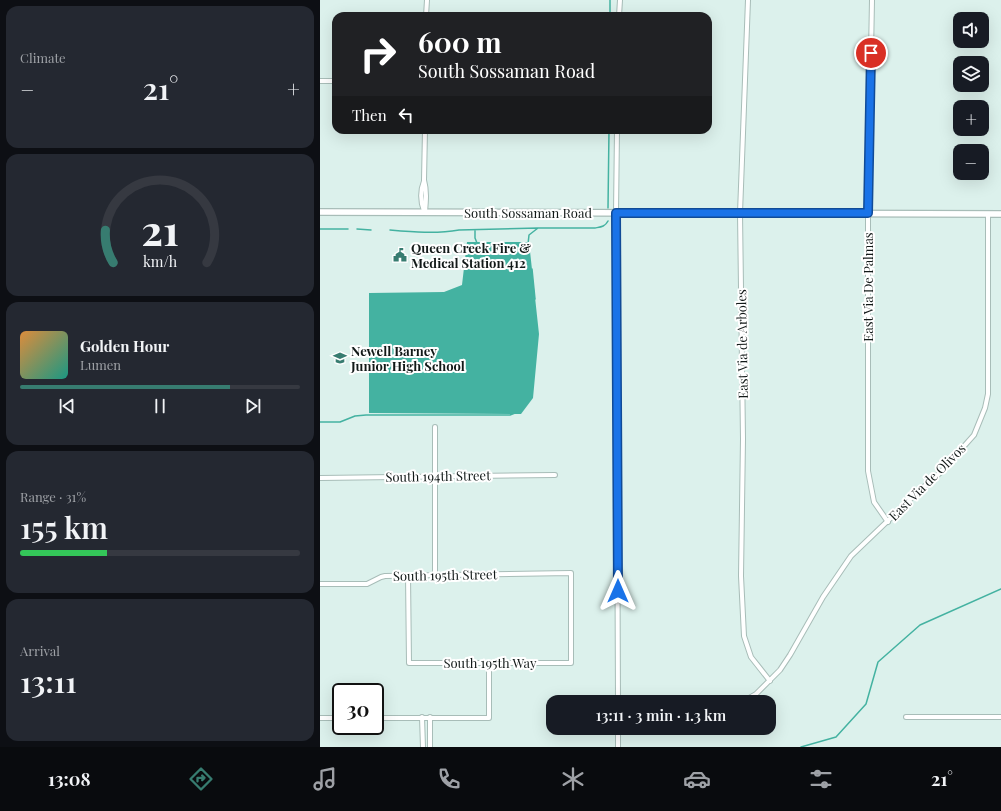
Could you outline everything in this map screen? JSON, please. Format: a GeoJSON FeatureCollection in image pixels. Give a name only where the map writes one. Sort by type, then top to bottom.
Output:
{"type":"FeatureCollection","features":[{"type":"Feature","properties":{"kind":"main road","name":"South Sossaman Road"},"geometry":{"type":"LineString","coordinates":[[320,212],[1001,214]]}},
{"type":"Feature","properties":{"kind":"street"},"geometry":{"type":"LineString","coordinates":[[426,12],[427,0]]}},
{"type":"Feature","properties":{"kind":"street"},"geometry":{"type":"LineString","coordinates":[[619,12],[620,0]]}},
{"type":"Feature","properties":{"kind":"street","name":"East Via de Arboles"},"geometry":{"type":"LineString","coordinates":[[748,0],[740,213],[743,439],[741,576],[744,636],[751,657],[770,681]]}},
{"type":"Feature","properties":{"kind":"street","name":"East Via De Palmas"},"geometry":{"type":"LineString","coordinates":[[872,0],[868,213],[868,471],[874,502],[888,522]]}},
{"type":"Feature","properties":{"kind":"street"},"geometry":{"type":"LineString","coordinates":[[320,81],[332,81]]}},
{"type":"Feature","properties":{"kind":"street"},"geometry":{"type":"LineString","coordinates":[[424,134],[424,180],[421,188],[421,202],[425,212]]}},
{"type":"Feature","properties":{"kind":"street"},"geometry":{"type":"LineString","coordinates":[[617,134],[618,695]]}},
{"type":"Feature","properties":{"kind":"street","name":"East Via de Olivos"},"geometry":{"type":"LineString","coordinates":[[754,695],[780,670],[823,597],[851,556],[940,472],[974,435],[985,408],[988,394],[988,214]]}},
{"type":"Feature","properties":{"kind":"street"},"geometry":{"type":"LineString","coordinates":[[435,427],[435,575]]}},
{"type":"Feature","properties":{"kind":"street","name":"South 194th Street"},"geometry":{"type":"LineString","coordinates":[[320,478],[555,475]]}},
{"type":"Feature","properties":{"kind":"street","name":"South 195th Street"},"geometry":{"type":"LineString","coordinates":[[320,584],[367,584],[385,576],[571,573],[571,663]]}},
{"type":"Feature","properties":{"kind":"street","name":"South 195th Way"},"geometry":{"type":"LineString","coordinates":[[408,575],[409,663],[571,663]]}},
{"type":"Feature","properties":{"kind":"street"},"geometry":{"type":"LineString","coordinates":[[384,718],[489,718],[489,663]]}},
{"type":"Feature","properties":{"kind":"street"},"geometry":{"type":"LineString","coordinates":[[422,717],[423,747]]}},
{"type":"Feature","properties":{"kind":"street"},"geometry":{"type":"LineString","coordinates":[[430,717],[430,747]]}},
{"type":"Feature","properties":{"kind":"street"},"geometry":{"type":"LineString","coordinates":[[906,717],[1001,717]]}},
{"type":"Feature","properties":{"kind":"street"},"geometry":{"type":"LineString","coordinates":[[320,718],[332,718]]}},
{"type":"Feature","properties":{"kind":"street"},"geometry":{"type":"LineString","coordinates":[[618,735],[618,747]]}},
{"type":"Feature","properties":{"kind":"shaded area"},"geometry":{"type":"Polygon","coordinates":[[[467,242],[529,242],[539,334],[533,398],[521,414],[369,413],[369,293],[444,292],[462,285],[467,242]]]}},
{"type":"Feature","properties":{"kind":"waterway"},"geometry":{"type":"LineString","coordinates":[[610,0],[610,12]]}},
{"type":"Feature","properties":{"kind":"waterway"},"geometry":{"type":"LineString","coordinates":[[608,208],[609,134]]}},
{"type":"Feature","properties":{"kind":"waterway"},"geometry":{"type":"LineString","coordinates":[[390,230],[433,232],[538,228],[595,228],[604,226],[608,221]]}},
{"type":"Feature","properties":{"kind":"waterway"},"geometry":{"type":"LineString","coordinates":[[528,244],[529,235],[538,228]]}},
{"type":"Feature","properties":{"kind":"waterway"},"geometry":{"type":"LineString","coordinates":[[320,229],[348,229]]}},
{"type":"Feature","properties":{"kind":"waterway"},"geometry":{"type":"LineString","coordinates":[[357,229],[371,230]]}},
{"type":"Feature","properties":{"kind":"waterway"},"geometry":{"type":"LineString","coordinates":[[475,230],[475,238],[477,243]]}},
{"type":"Feature","properties":{"kind":"waterway"},"geometry":{"type":"LineString","coordinates":[[532,269],[535,299]]}},
{"type":"Feature","properties":{"kind":"waterway"},"geometry":{"type":"LineString","coordinates":[[320,422],[340,422],[355,416],[366,415],[510,415],[515,413]]}},
{"type":"Feature","properties":{"kind":"waterway"},"geometry":{"type":"LineString","coordinates":[[801,747],[836,737],[866,704],[878,662],[920,625],[1001,589]]}},
{"type":"Feature","properties":{"kind":"place","name":"Queen Creek Fire & Medical Station 412"},"geometry":{"type":"Point","coordinates":[400,255]}},
{"type":"Feature","properties":{"kind":"place","name":"Newell Barney Junior High School"},"geometry":{"type":"Point","coordinates":[340,358]}},
{"type":"Feature","properties":{"kind":"route"},"geometry":{"type":"LineString","coordinates":[[618,591],[616,213],[868,213],[871,53]]}}]}
